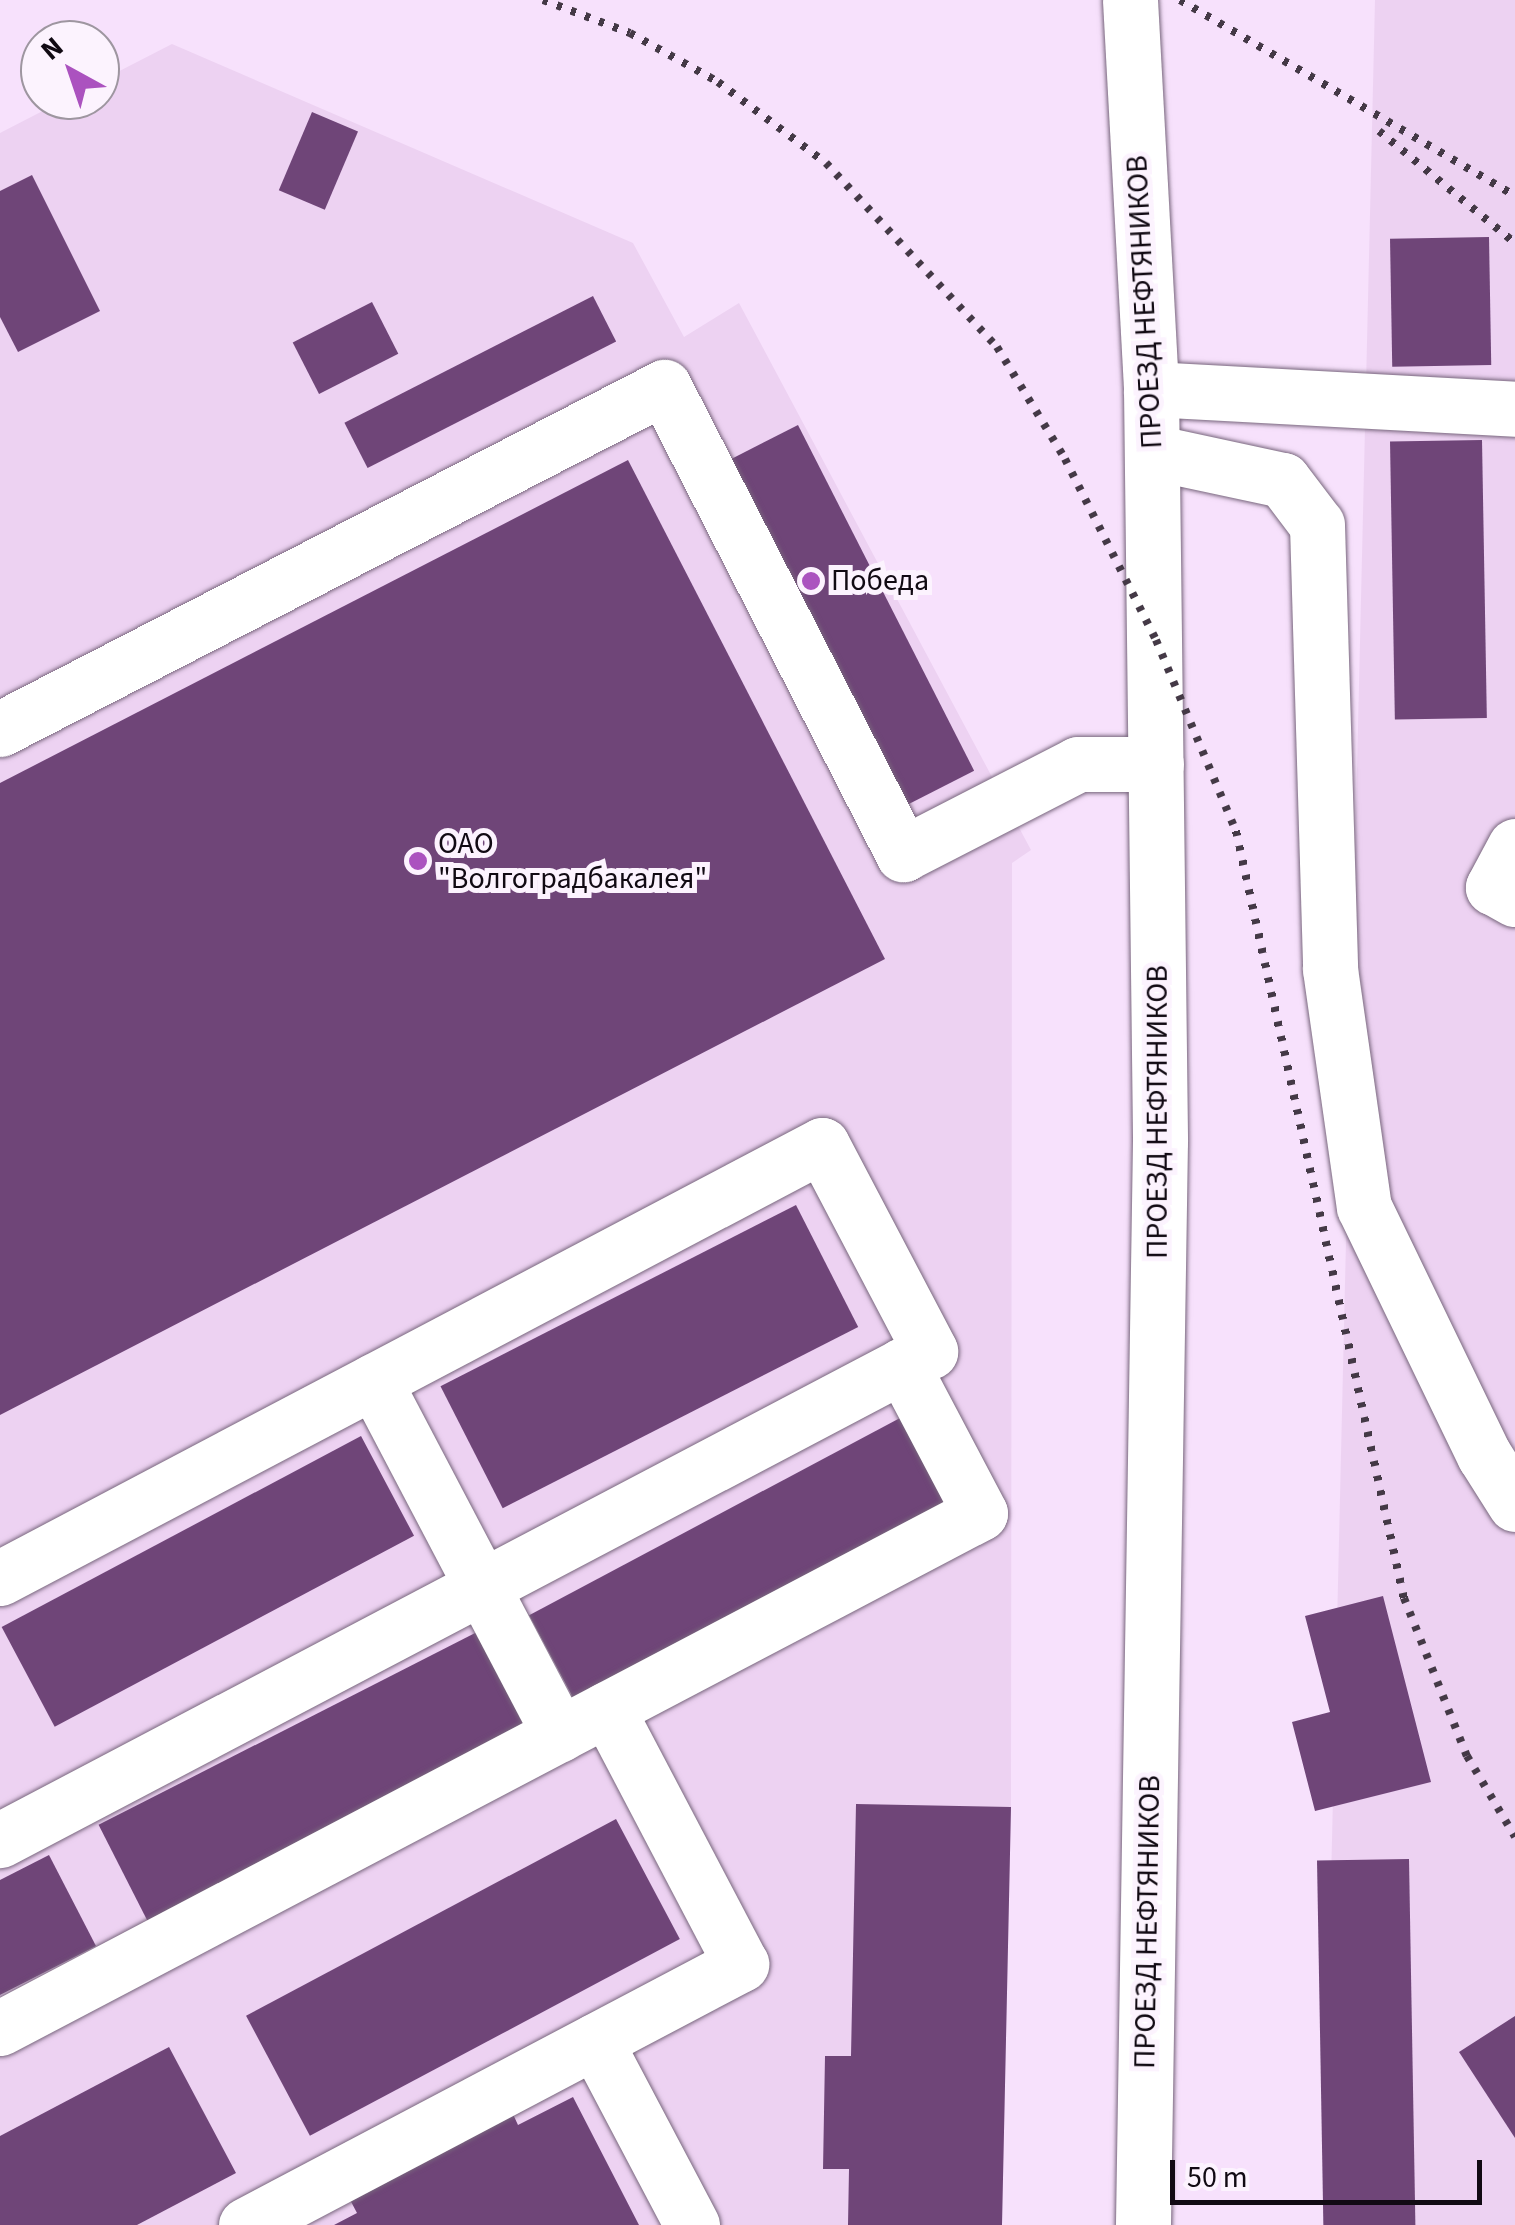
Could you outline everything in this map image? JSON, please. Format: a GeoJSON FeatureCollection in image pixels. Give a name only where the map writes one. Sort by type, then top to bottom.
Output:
{"type":"FeatureCollection","features":[{"type":"Feature","properties":{"kind":"street","name":"ПРОЕЗД НЕФТЯНИКОВ"},"geometry":{"type":"LineString","coordinates":[[1130,0],[1151,389],[1160,1141],[1143,2225]]}},
{"type":"Feature","properties":{"kind":"street"},"geometry":{"type":"LineString","coordinates":[[0,728],[664,387],[903,854],[1078,764],[1156,764]]}},
{"type":"Feature","properties":{"kind":"street"},"geometry":{"type":"LineString","coordinates":[[1151,389],[1515,409]]}},
{"type":"Feature","properties":{"kind":"street"},"geometry":{"type":"LineString","coordinates":[[1152,452],[1284,480],[1317,525],[1330,969],[1364,1207],[1512,1492]]}},
{"type":"Feature","properties":{"kind":"street"},"geometry":{"type":"LineString","coordinates":[[1515,846],[1494,887],[1515,898]]}},
{"type":"Feature","properties":{"kind":"street"},"geometry":{"type":"LineString","coordinates":[[0,1578],[822,1145],[930,1351],[0,1840]]}},
{"type":"Feature","properties":{"kind":"street"},"geometry":{"type":"LineString","coordinates":[[0,2028],[980,1513],[902,1366]]}},
{"type":"Feature","properties":{"kind":"street"},"geometry":{"type":"LineString","coordinates":[[374,1381],[559,1734]]}},
{"type":"Feature","properties":{"kind":"street"},"geometry":{"type":"LineString","coordinates":[[246,2225],[741,1964],[607,1709]]}},
{"type":"Feature","properties":{"kind":"street"},"geometry":{"type":"LineString","coordinates":[[595,2042],[692,2225]]}},
{"type":"Feature","properties":{"kind":"shaded area"},"geometry":{"type":"Polygon","coordinates":[[[1375,0],[1515,0],[1515,2225],[1323,2225],[1375,0]]]}},
{"type":"Feature","properties":{"kind":"shaded area"},"geometry":{"type":"Polygon","coordinates":[[[172,44],[633,243],[684,337],[739,303],[1031,850],[1012,863],[1011,1807],[1002,2225],[0,2225],[0,133],[25,120],[120,120],[120,71],[172,44]]]}},
{"type":"Feature","properties":{"kind":"building"},"geometry":{"type":"Polygon","coordinates":[[[312,112],[358,132],[325,210],[279,190],[312,112]]]}},
{"type":"Feature","properties":{"kind":"building"},"geometry":{"type":"Polygon","coordinates":[[[32,175],[100,311],[18,352],[0,317],[0,191],[32,175]]]}},
{"type":"Feature","properties":{"kind":"building"},"geometry":{"type":"Polygon","coordinates":[[[1489,237],[1491,365],[1392,367],[1390,239],[1489,237]]]}},
{"type":"Feature","properties":{"kind":"building"},"geometry":{"type":"Polygon","coordinates":[[[593,296],[616,341],[368,468],[344,423],[593,296]]]}},
{"type":"Feature","properties":{"kind":"building"},"geometry":{"type":"Polygon","coordinates":[[[372,302],[398,354],[319,394],[293,342],[372,302]]]}},
{"type":"Feature","properties":{"kind":"building"},"geometry":{"type":"Polygon","coordinates":[[[798,425],[974,771],[906,805],[730,460],[798,425]]]}},
{"type":"Feature","properties":{"kind":"building"},"geometry":{"type":"Polygon","coordinates":[[[1482,440],[1487,718],[1395,720],[1390,442],[1482,440]]]}},
{"type":"Feature","properties":{"kind":"building","name":"ОАО \"Волгоградбакалея\""},"geometry":{"type":"Polygon","coordinates":[[[628,460],[885,959],[0,1415],[0,783],[628,460]]]}},
{"type":"Feature","properties":{"kind":"building"},"geometry":{"type":"Polygon","coordinates":[[[796,1205],[858,1327],[503,1508],[440,1386],[796,1205]]]}},
{"type":"Feature","properties":{"kind":"building"},"geometry":{"type":"Polygon","coordinates":[[[900,1418],[949,1510],[578,1707],[529,1615],[900,1418]]]}},
{"type":"Feature","properties":{"kind":"building"},"geometry":{"type":"Polygon","coordinates":[[[361,1436],[414,1536],[55,1727],[2,1627],[361,1436]]]}},
{"type":"Feature","properties":{"kind":"building"},"geometry":{"type":"Polygon","coordinates":[[[1383,1596],[1431,1782],[1315,1811],[1292,1722],[1330,1712],[1305,1616],[1383,1596]]]}},
{"type":"Feature","properties":{"kind":"building"},"geometry":{"type":"Polygon","coordinates":[[[479,1631],[529,1730],[149,1924],[99,1825],[479,1631]]]}},
{"type":"Feature","properties":{"kind":"building"},"geometry":{"type":"Polygon","coordinates":[[[856,1804],[1011,1807],[1002,2225],[848,2225],[849,2169],[823,2169],[825,2056],[851,2056],[856,1804]]]}},
{"type":"Feature","properties":{"kind":"building"},"geometry":{"type":"Polygon","coordinates":[[[616,1819],[680,1939],[310,2136],[246,2016],[616,1819]]]}},
{"type":"Feature","properties":{"kind":"building"},"geometry":{"type":"Polygon","coordinates":[[[49,1855],[96,1946],[0,1995],[0,1880],[49,1855]]]}},
{"type":"Feature","properties":{"kind":"building"},"geometry":{"type":"Polygon","coordinates":[[[1409,1859],[1415,2225],[1323,2225],[1317,1861],[1409,1859]]]}},
{"type":"Feature","properties":{"kind":"building"},"geometry":{"type":"Polygon","coordinates":[[[1515,2016],[1515,2138],[1459,2052],[1515,2016]]]}},
{"type":"Feature","properties":{"kind":"building"},"geometry":{"type":"Polygon","coordinates":[[[169,2047],[236,2173],[137,2225],[0,2225],[0,2136],[169,2047]]]}},
{"type":"Feature","properties":{"kind":"building"},"geometry":{"type":"Polygon","coordinates":[[[573,2097],[639,2225],[334,2225],[357,2213],[348,2196],[512,2112],[518,2125],[573,2097]]]}},
{"type":"Feature","properties":{"kind":"railway"},"geometry":{"type":"LineString","coordinates":[[543,0],[630,33],[718,82],[826,163],[997,347],[1065,459],[1156,640],[1236,831],[1404,1598],[1467,1756],[1515,1837]]}},
{"type":"Feature","properties":{"kind":"railway"},"geometry":{"type":"LineString","coordinates":[[1180,0],[1515,196]]}},
{"type":"Feature","properties":{"kind":"railway"},"geometry":{"type":"LineString","coordinates":[[1379,131],[1515,243]]}},
{"type":"Feature","properties":{"kind":"place","name":"Победа"},"geometry":{"type":"Point","coordinates":[811,581]}},
{"type":"Feature","properties":{"kind":"place","name":"ОАО \"Волгоградбакалея\""},"geometry":{"type":"Point","coordinates":[418,861]}}]}
